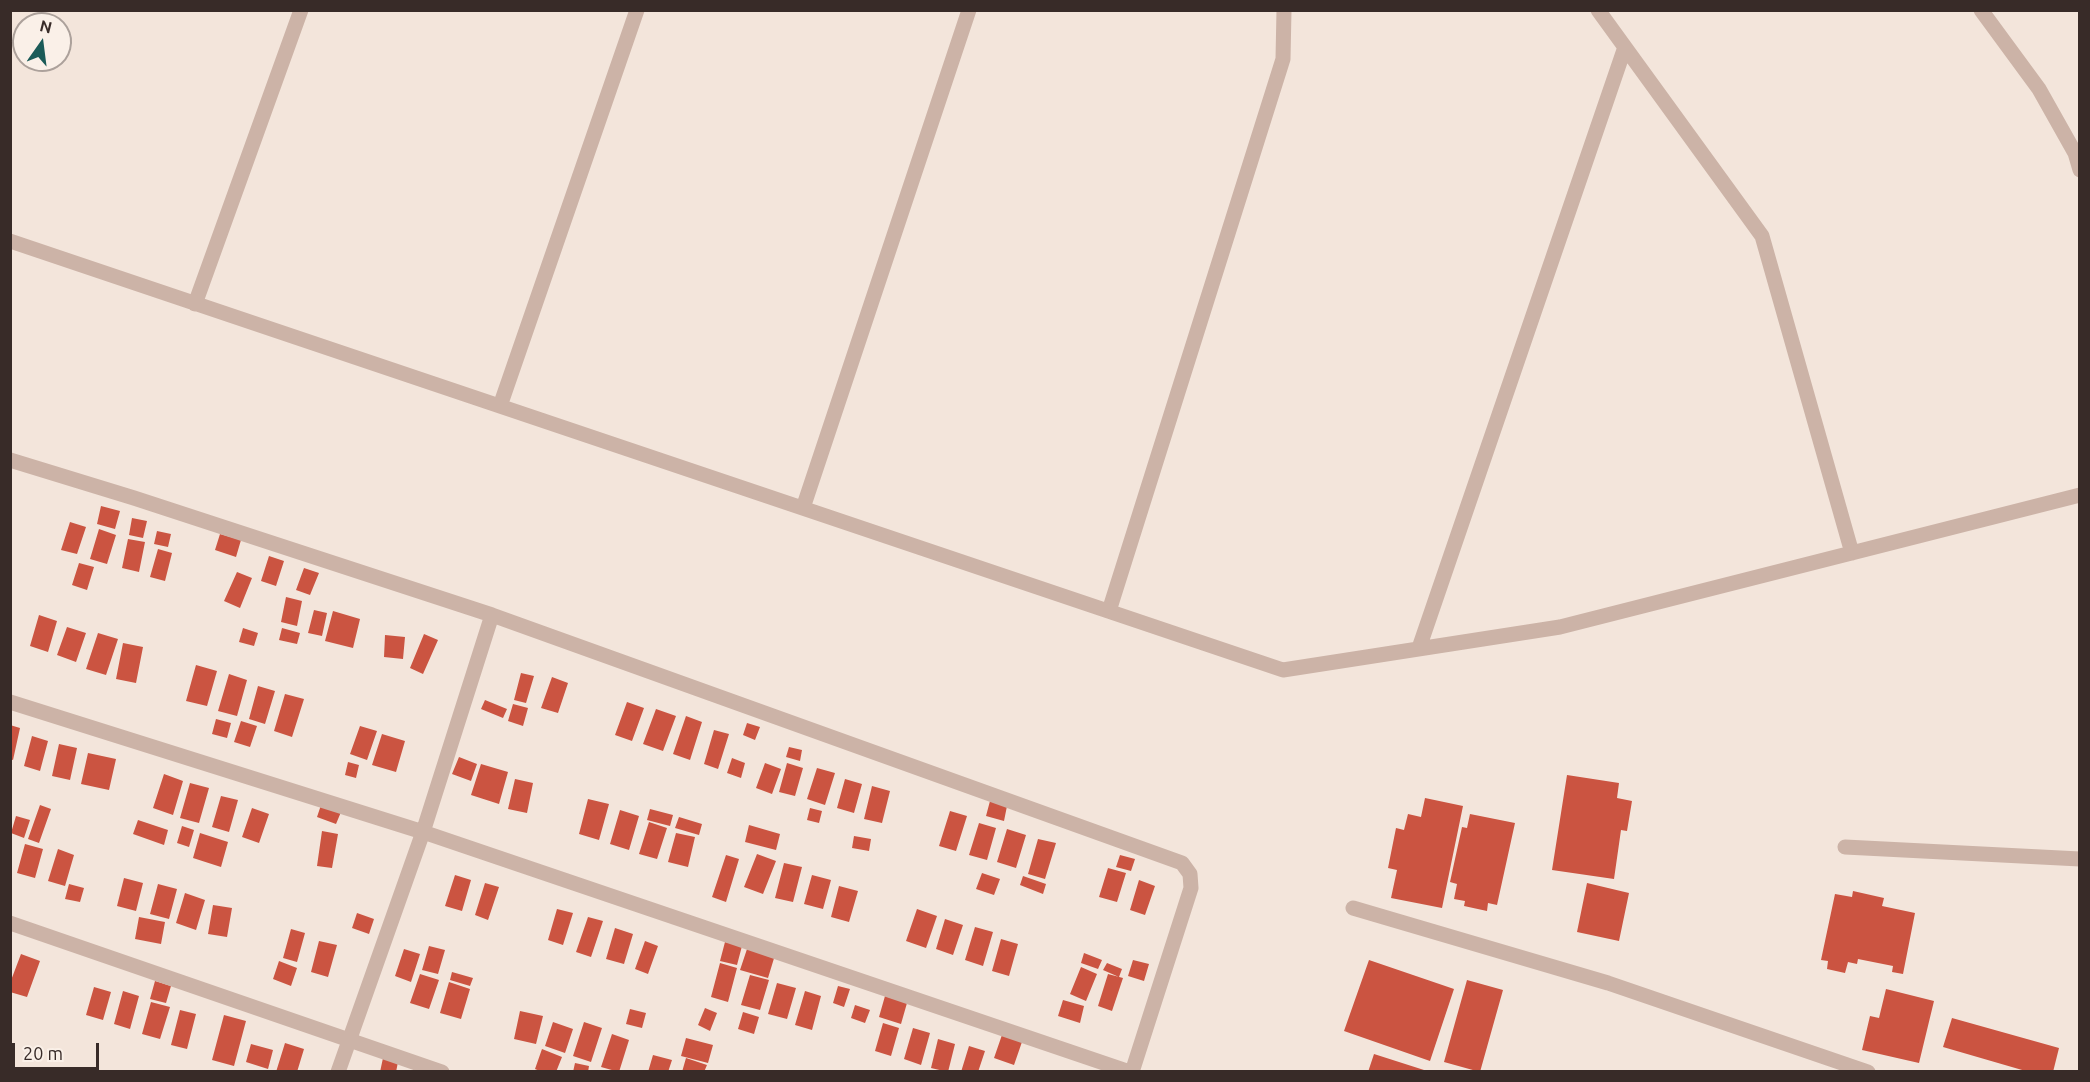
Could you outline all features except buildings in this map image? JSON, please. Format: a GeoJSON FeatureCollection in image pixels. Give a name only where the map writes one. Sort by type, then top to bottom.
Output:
{"type":"FeatureCollection","features":[{"type":"Feature","properties":{"kind":"street"},"geometry":{"type":"LineString","coordinates":[[195,304],[301,10]]}},
{"type":"Feature","properties":{"kind":"street"},"geometry":{"type":"LineString","coordinates":[[500,406],[638,10]]}},
{"type":"Feature","properties":{"kind":"street"},"geometry":{"type":"LineString","coordinates":[[803,508],[969,10]]}},
{"type":"Feature","properties":{"kind":"street"},"geometry":{"type":"LineString","coordinates":[[1109,611],[1283,59],[1284,10]]}},
{"type":"Feature","properties":{"kind":"street"},"geometry":{"type":"LineString","coordinates":[[1598,10],[1762,236],[1852,553]]}},
{"type":"Feature","properties":{"kind":"street"},"geometry":{"type":"LineString","coordinates":[[1981,10],[2038,89],[2076,153],[2079,170]]}},
{"type":"Feature","properties":{"kind":"street"},"geometry":{"type":"LineString","coordinates":[[1419,648],[1625,47]]}},
{"type":"Feature","properties":{"kind":"street"},"geometry":{"type":"LineString","coordinates":[[10,242],[1282,670],[1560,627],[2079,495]]}},
{"type":"Feature","properties":{"kind":"street"},"geometry":{"type":"LineString","coordinates":[[10,460],[492,615],[1182,863],[1190,874],[1191,888],[1131,1071],[423,832],[10,702]]}},
{"type":"Feature","properties":{"kind":"street"},"geometry":{"type":"LineString","coordinates":[[338,1071],[423,832],[492,615]]}},
{"type":"Feature","properties":{"kind":"street"},"geometry":{"type":"LineString","coordinates":[[1845,847],[2079,859]]}},
{"type":"Feature","properties":{"kind":"street"},"geometry":{"type":"LineString","coordinates":[[1353,908],[1608,983],[1868,1071]]}},
{"type":"Feature","properties":{"kind":"street"},"geometry":{"type":"LineString","coordinates":[[10,923],[442,1071]]}}]}
